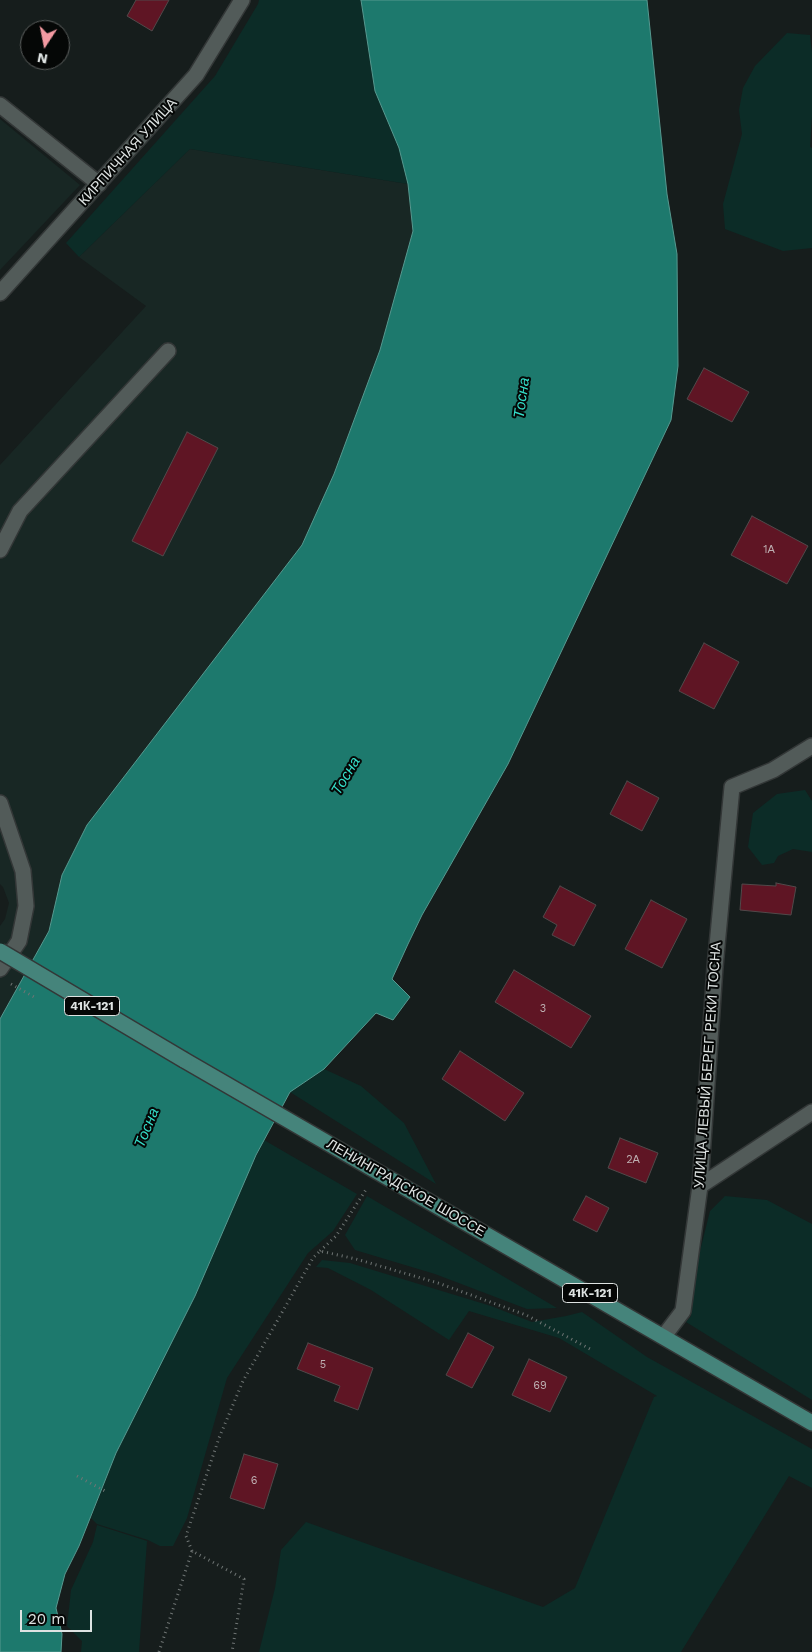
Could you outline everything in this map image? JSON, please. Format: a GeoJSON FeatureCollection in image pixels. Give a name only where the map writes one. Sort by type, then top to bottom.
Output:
{"type":"FeatureCollection","features":[{"type":"Feature","properties":{"kind":"main road","name":"ЛЕНИНГРАДСКОЕ ШОССЕ"},"geometry":{"type":"LineString","coordinates":[[0,951],[192,1065],[812,1423]]}},
{"type":"Feature","properties":{"kind":"street","name":"КИРПИЧНАЯ УЛИЦА"},"geometry":{"type":"LineString","coordinates":[[0,293],[196,75],[242,0]]}},
{"type":"Feature","properties":{"kind":"street"},"geometry":{"type":"LineString","coordinates":[[0,105],[99,184]]}},
{"type":"Feature","properties":{"kind":"street"},"geometry":{"type":"LineString","coordinates":[[0,550],[20,511],[168,352]]}},
{"type":"Feature","properties":{"kind":"street","name":"УЛИЦА ЛЕВЫЙ БЕРЕГ РЕКИ ТОСНА"},"geometry":{"type":"LineString","coordinates":[[664,1336],[683,1311],[700,1186],[715,967],[732,787],[773,770],[812,746]]}},
{"type":"Feature","properties":{"kind":"street"},"geometry":{"type":"LineString","coordinates":[[0,803],[23,871],[26,906],[19,941],[0,969]]}},
{"type":"Feature","properties":{"kind":"street"},"geometry":{"type":"LineString","coordinates":[[700,1186],[812,1112]]}},
{"type":"Feature","properties":{"kind":"path"},"geometry":{"type":"LineString","coordinates":[[159,1652],[192,1551],[186,1536],[219,1438],[243,1381],[313,1258],[336,1236],[367,1188]]}},
{"type":"Feature","properties":{"kind":"path"},"geometry":{"type":"LineString","coordinates":[[320,1251],[356,1259],[438,1283],[518,1312],[592,1350]]}},
{"type":"Feature","properties":{"kind":"path"},"geometry":{"type":"LineString","coordinates":[[77,1476],[107,1492]]}},
{"type":"Feature","properties":{"kind":"path"},"geometry":{"type":"LineString","coordinates":[[192,1551],[244,1579],[232,1652]]}},
{"type":"Feature","properties":{"kind":"shaded area"},"geometry":{"type":"Polygon","coordinates":[[[259,0],[361,0],[375,91],[399,148],[408,184],[190,149],[79,257],[66,243],[215,76],[259,0]]]}},
{"type":"Feature","properties":{"kind":"shaded area"},"geometry":{"type":"Polygon","coordinates":[[[787,33],[810,35],[812,52],[810,147],[812,148],[812,248],[783,251],[725,229],[723,204],[742,134],[739,110],[743,88],[755,66],[787,33]]]}},
{"type":"Feature","properties":{"kind":"shaded area"},"geometry":{"type":"Polygon","coordinates":[[[0,119],[80,185],[0,270],[0,119]]]}},
{"type":"Feature","properties":{"kind":"shaded area"},"geometry":{"type":"Polygon","coordinates":[[[190,149],[408,184],[413,231],[380,350],[334,474],[302,545],[87,825],[62,875],[49,931],[0,1019],[0,926],[5,919],[9,903],[0,884],[0,465],[146,306],[79,257],[190,149]]]}},
{"type":"Feature","properties":{"kind":"shaded area"},"geometry":{"type":"Polygon","coordinates":[[[805,790],[812,801],[812,852],[793,849],[778,856],[774,863],[762,865],[748,847],[753,813],[777,794],[805,790]]]}},
{"type":"Feature","properties":{"kind":"shaded area"},"geometry":{"type":"Polygon","coordinates":[[[324,1069],[361,1086],[404,1123],[436,1184],[290,1092],[324,1069]]]}},
{"type":"Feature","properties":{"kind":"shaded area"},"geometry":{"type":"Polygon","coordinates":[[[264,1140],[357,1194],[333,1231],[308,1253],[227,1378],[187,1518],[173,1546],[160,1546],[148,1540],[97,1524],[91,1518],[116,1453],[195,1296],[240,1189],[264,1140]]]}},
{"type":"Feature","properties":{"kind":"shaded area"},"geometry":{"type":"Polygon","coordinates":[[[367,1196],[557,1308],[527,1309],[435,1274],[355,1250],[345,1235],[367,1196]]]}},
{"type":"Feature","properties":{"kind":"shaded area"},"geometry":{"type":"Polygon","coordinates":[[[725,1196],[767,1200],[812,1224],[812,1400],[686,1322],[691,1316],[691,1299],[695,1271],[710,1211],[725,1196]]]}},
{"type":"Feature","properties":{"kind":"shaded area"},"geometry":{"type":"Polygon","coordinates":[[[322,1260],[350,1263],[491,1306],[532,1322],[582,1312],[647,1357],[812,1449],[812,1488],[789,1476],[681,1652],[259,1652],[275,1588],[281,1550],[306,1522],[543,1607],[575,1588],[654,1397],[657,1396],[559,1338],[469,1311],[449,1340],[371,1290],[328,1268],[316,1267],[322,1260]]]}},
{"type":"Feature","properties":{"kind":"shaded area"},"geometry":{"type":"Polygon","coordinates":[[[97,1525],[147,1541],[139,1652],[81,1652],[82,1641],[67,1626],[71,1590],[93,1542],[97,1525]]]}},
{"type":"Feature","properties":{"kind":"water","name":"Тосна"},"geometry":{"type":"Polygon","coordinates":[[[361,0],[647,0],[667,194],[677,254],[678,366],[671,420],[508,764],[422,915],[392,979],[410,997],[393,1020],[376,1013],[324,1069],[290,1092],[256,1155],[195,1296],[116,1453],[79,1546],[65,1574],[56,1608],[62,1634],[61,1652],[0,1652],[0,1019],[49,931],[62,875],[87,825],[302,545],[334,474],[380,350],[413,231],[408,184],[399,148],[375,91],[361,0]]]}},
{"type":"Feature","properties":{"kind":"building"},"geometry":{"type":"Polygon","coordinates":[[[136,0],[169,0],[152,31],[127,16],[136,0]]]}},
{"type":"Feature","properties":{"kind":"building"},"geometry":{"type":"Polygon","coordinates":[[[704,368],[749,392],[732,422],[687,399],[704,368]]]}},
{"type":"Feature","properties":{"kind":"building"},"geometry":{"type":"Polygon","coordinates":[[[187,432],[218,448],[163,556],[132,541],[187,432]]]}},
{"type":"Feature","properties":{"kind":"building"},"geometry":{"type":"Polygon","coordinates":[[[752,516],[808,546],[787,584],[731,555],[752,516]]]}},
{"type":"Feature","properties":{"kind":"building"},"geometry":{"type":"Polygon","coordinates":[[[704,643],[739,662],[714,709],[679,691],[704,643]]]}},
{"type":"Feature","properties":{"kind":"building"},"geometry":{"type":"Polygon","coordinates":[[[627,781],[659,798],[642,831],[610,814],[627,781]]]}},
{"type":"Feature","properties":{"kind":"building"},"geometry":{"type":"Polygon","coordinates":[[[776,883],[796,887],[791,915],[740,910],[742,884],[776,886],[776,883]]]}},
{"type":"Feature","properties":{"kind":"building"},"geometry":{"type":"Polygon","coordinates":[[[560,886],[596,905],[574,946],[552,935],[557,925],[543,917],[560,886]]]}},
{"type":"Feature","properties":{"kind":"building"},"geometry":{"type":"Polygon","coordinates":[[[651,900],[687,919],[662,968],[625,949],[651,900]]]}},
{"type":"Feature","properties":{"kind":"building"},"geometry":{"type":"Polygon","coordinates":[[[514,970],[591,1016],[571,1048],[495,1002],[514,970]]]}},
{"type":"Feature","properties":{"kind":"building"},"geometry":{"type":"Polygon","coordinates":[[[460,1051],[524,1093],[505,1121],[442,1079],[460,1051]]]}},
{"type":"Feature","properties":{"kind":"building"},"geometry":{"type":"Polygon","coordinates":[[[620,1138],[658,1153],[646,1183],[608,1168],[620,1138]]]}},
{"type":"Feature","properties":{"kind":"building"},"geometry":{"type":"Polygon","coordinates":[[[586,1196],[609,1208],[597,1232],[573,1220],[586,1196]]]}},
{"type":"Feature","properties":{"kind":"building"},"geometry":{"type":"Polygon","coordinates":[[[468,1333],[494,1347],[472,1388],[446,1375],[468,1333]]]}},
{"type":"Feature","properties":{"kind":"building"},"geometry":{"type":"Polygon","coordinates":[[[308,1343],[373,1368],[358,1410],[334,1401],[340,1386],[297,1369],[308,1343]]]}},
{"type":"Feature","properties":{"kind":"building"},"geometry":{"type":"Polygon","coordinates":[[[529,1359],[567,1377],[550,1412],[512,1395],[529,1359]]]}},
{"type":"Feature","properties":{"kind":"building"},"geometry":{"type":"Polygon","coordinates":[[[244,1454],[278,1464],[264,1509],[230,1498],[244,1454]]]}}]}
